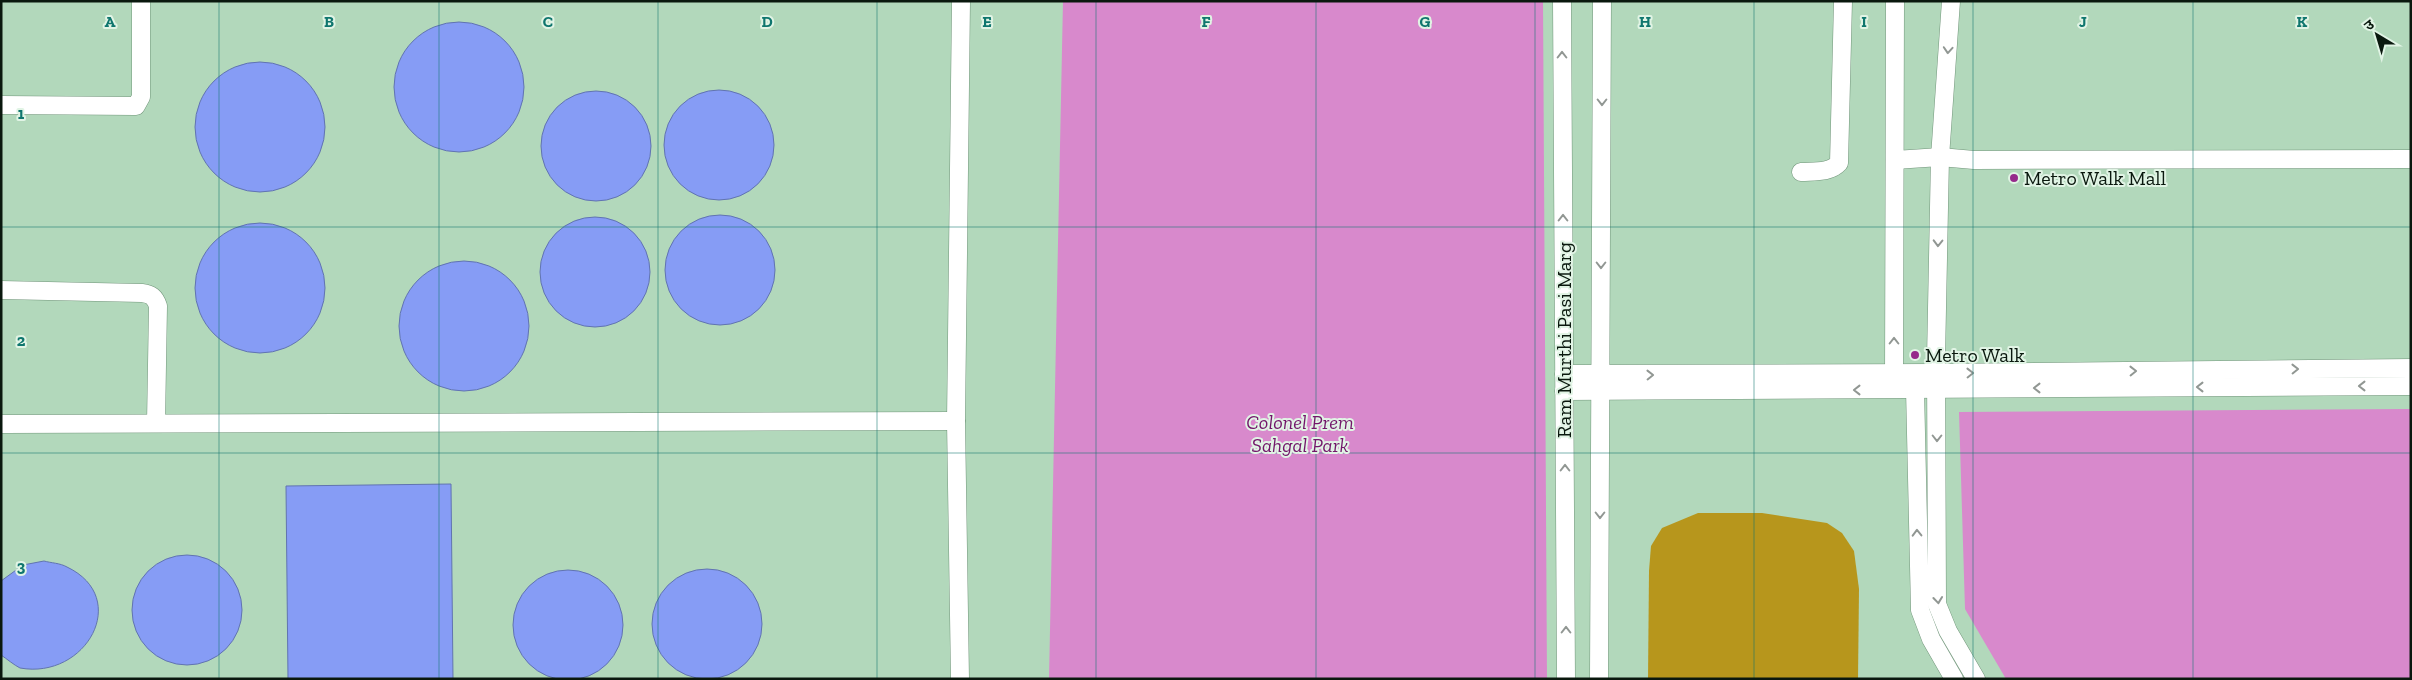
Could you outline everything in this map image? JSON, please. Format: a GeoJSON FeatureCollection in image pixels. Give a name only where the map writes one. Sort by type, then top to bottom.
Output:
{"type":"FeatureCollection","features":[{"type":"Feature","properties":{"kind":"street"},"geometry":{"type":"LineString","coordinates":[[1,105],[136,106],[141,98],[141,1]]}},
{"type":"Feature","properties":{"kind":"street"},"geometry":{"type":"LineString","coordinates":[[960,679],[956,421],[961,1]]}},
{"type":"Feature","properties":{"kind":"street","name":"Ram Murthi Pasi Marg"},"geometry":{"type":"LineString","coordinates":[[1562,1],[1566,679]]}},
{"type":"Feature","properties":{"kind":"street","name":"Ram Murthi Pasi Marg"},"geometry":{"type":"LineString","coordinates":[[1599,679],[1602,1]]}},
{"type":"Feature","properties":{"kind":"street"},"geometry":{"type":"LineString","coordinates":[[1801,172],[1826,171],[1834,168],[1839,163],[1843,1]]}},
{"type":"Feature","properties":{"kind":"street"},"geometry":{"type":"LineString","coordinates":[[1894,381],[1895,1]]}},
{"type":"Feature","properties":{"kind":"street"},"geometry":{"type":"LineString","coordinates":[[1951,1],[1940,157],[1936,381],[1937,604],[1948,632],[1976,679]]}},
{"type":"Feature","properties":{"kind":"street"},"geometry":{"type":"LineString","coordinates":[[1895,160],[1940,157],[1974,160],[2411,159]]}},
{"type":"Feature","properties":{"kind":"street"},"geometry":{"type":"LineString","coordinates":[[1,290],[142,293],[149,294],[156,299],[158,306],[156,423]]}},
{"type":"Feature","properties":{"kind":"street"},"geometry":{"type":"LineString","coordinates":[[1894,381],[1915,389],[1936,381],[2411,368]]}},
{"type":"Feature","properties":{"kind":"street"},"geometry":{"type":"LineString","coordinates":[[1564,383],[1936,381],[2411,386]]}},
{"type":"Feature","properties":{"kind":"street"},"geometry":{"type":"LineString","coordinates":[[1915,389],[1920,610],[1931,639],[1954,679]]}},
{"type":"Feature","properties":{"kind":"street"},"geometry":{"type":"LineString","coordinates":[[1,424],[956,421]]}},
{"type":"Feature","properties":{"kind":"green space","name":"Colonel Prem Sahgal Park"},"geometry":{"type":"Polygon","coordinates":[[[1063,1],[1543,1],[1547,679],[1049,679],[1063,1]]]}},
{"type":"Feature","properties":{"kind":"green space"},"geometry":{"type":"Polygon","coordinates":[[[2411,409],[2411,679],[2006,679],[1965,609],[1959,412],[2411,409]]]}},
{"type":"Feature","properties":{"kind":"water"},"geometry":{"type":"Polygon","coordinates":[[[459,22],[472,23],[484,27],[505,41],[519,62],[523,74],[523,100],[519,112],[505,133],[484,147],[472,151],[459,152],[446,151],[434,147],[413,133],[399,112],[395,100],[394,87],[395,74],[399,62],[413,41],[434,27],[446,23],[459,22]]]}},
{"type":"Feature","properties":{"kind":"water"},"geometry":{"type":"Polygon","coordinates":[[[260,62],[273,63],[285,67],[306,81],[320,102],[324,114],[324,140],[320,152],[306,173],[285,187],[273,191],[260,192],[247,191],[235,187],[214,173],[200,152],[196,140],[195,127],[196,114],[200,102],[214,81],[235,67],[247,63],[260,62]]]}},
{"type":"Feature","properties":{"kind":"water"},"geometry":{"type":"Polygon","coordinates":[[[719,90],[740,94],[758,106],[770,124],[774,145],[770,166],[758,184],[740,196],[719,200],[698,196],[680,184],[668,166],[664,145],[668,124],[680,106],[698,94],[719,90]]]}},
{"type":"Feature","properties":{"kind":"water"},"geometry":{"type":"Polygon","coordinates":[[[596,91],[617,95],[635,107],[647,125],[651,146],[647,167],[635,185],[617,197],[596,201],[575,197],[557,185],[545,167],[541,146],[545,125],[557,107],[575,95],[596,91]]]}},
{"type":"Feature","properties":{"kind":"water"},"geometry":{"type":"Polygon","coordinates":[[[720,215],[741,219],[759,231],[771,249],[775,270],[771,291],[759,309],[741,321],[720,325],[699,321],[681,309],[669,291],[665,270],[669,249],[681,231],[699,219],[720,215]]]}},
{"type":"Feature","properties":{"kind":"water"},"geometry":{"type":"Polygon","coordinates":[[[595,217],[616,221],[634,233],[646,251],[650,272],[646,293],[634,311],[616,323],[595,327],[574,323],[556,311],[544,293],[540,272],[544,251],[556,233],[574,221],[595,217]]]}},
{"type":"Feature","properties":{"kind":"water"},"geometry":{"type":"Polygon","coordinates":[[[260,223],[273,224],[285,228],[306,242],[320,263],[324,275],[324,301],[320,313],[306,334],[285,348],[273,352],[260,353],[247,352],[235,348],[214,334],[200,313],[196,301],[195,288],[196,275],[200,263],[214,242],[235,228],[247,224],[260,223]]]}},
{"type":"Feature","properties":{"kind":"water"},"geometry":{"type":"Polygon","coordinates":[[[464,261],[477,262],[489,266],[510,280],[524,301],[528,313],[528,339],[524,351],[510,372],[489,386],[477,390],[464,391],[451,390],[439,386],[418,372],[404,351],[400,339],[399,326],[400,313],[404,301],[418,280],[439,266],[451,262],[464,261]]]}},
{"type":"Feature","properties":{"kind":"water"},"geometry":{"type":"Polygon","coordinates":[[[451,484],[453,679],[288,679],[286,486],[451,484]]]}},
{"type":"Feature","properties":{"kind":"water"},"geometry":{"type":"Polygon","coordinates":[[[187,555],[208,559],[226,571],[238,589],[242,610],[238,631],[226,649],[208,661],[187,665],[166,661],[148,649],[136,631],[132,610],[136,589],[148,571],[166,559],[187,555]]]}},
{"type":"Feature","properties":{"kind":"water"},"geometry":{"type":"Polygon","coordinates":[[[44,561],[67,567],[86,581],[96,598],[98,616],[93,634],[81,649],[64,662],[44,668],[20,668],[1,655],[1,581],[23,565],[44,561]]]}},
{"type":"Feature","properties":{"kind":"water"},"geometry":{"type":"Polygon","coordinates":[[[707,569],[728,573],[746,585],[758,603],[762,624],[758,645],[746,663],[728,675],[707,679],[686,675],[668,663],[656,645],[652,624],[656,603],[668,585],[686,573],[707,569]]]}},
{"type":"Feature","properties":{"kind":"water"},"geometry":{"type":"Polygon","coordinates":[[[568,570],[589,574],[607,586],[619,604],[623,625],[619,646],[607,664],[589,676],[568,680],[547,676],[529,664],[517,646],[513,625],[517,604],[529,586],[547,574],[568,570]]]}},
{"type":"Feature","properties":{"kind":"building"},"geometry":{"type":"Polygon","coordinates":[[[1698,513],[1762,513],[1827,523],[1842,533],[1854,551],[1859,589],[1858,679],[1648,679],[1651,546],[1662,528],[1698,513]]]}},
{"type":"Feature","properties":{"kind":"place","name":"Metro Walk Mall"},"geometry":{"type":"Point","coordinates":[2014,178]}},
{"type":"Feature","properties":{"kind":"place","name":"Metro Walk"},"geometry":{"type":"Point","coordinates":[1915,355]}}]}
